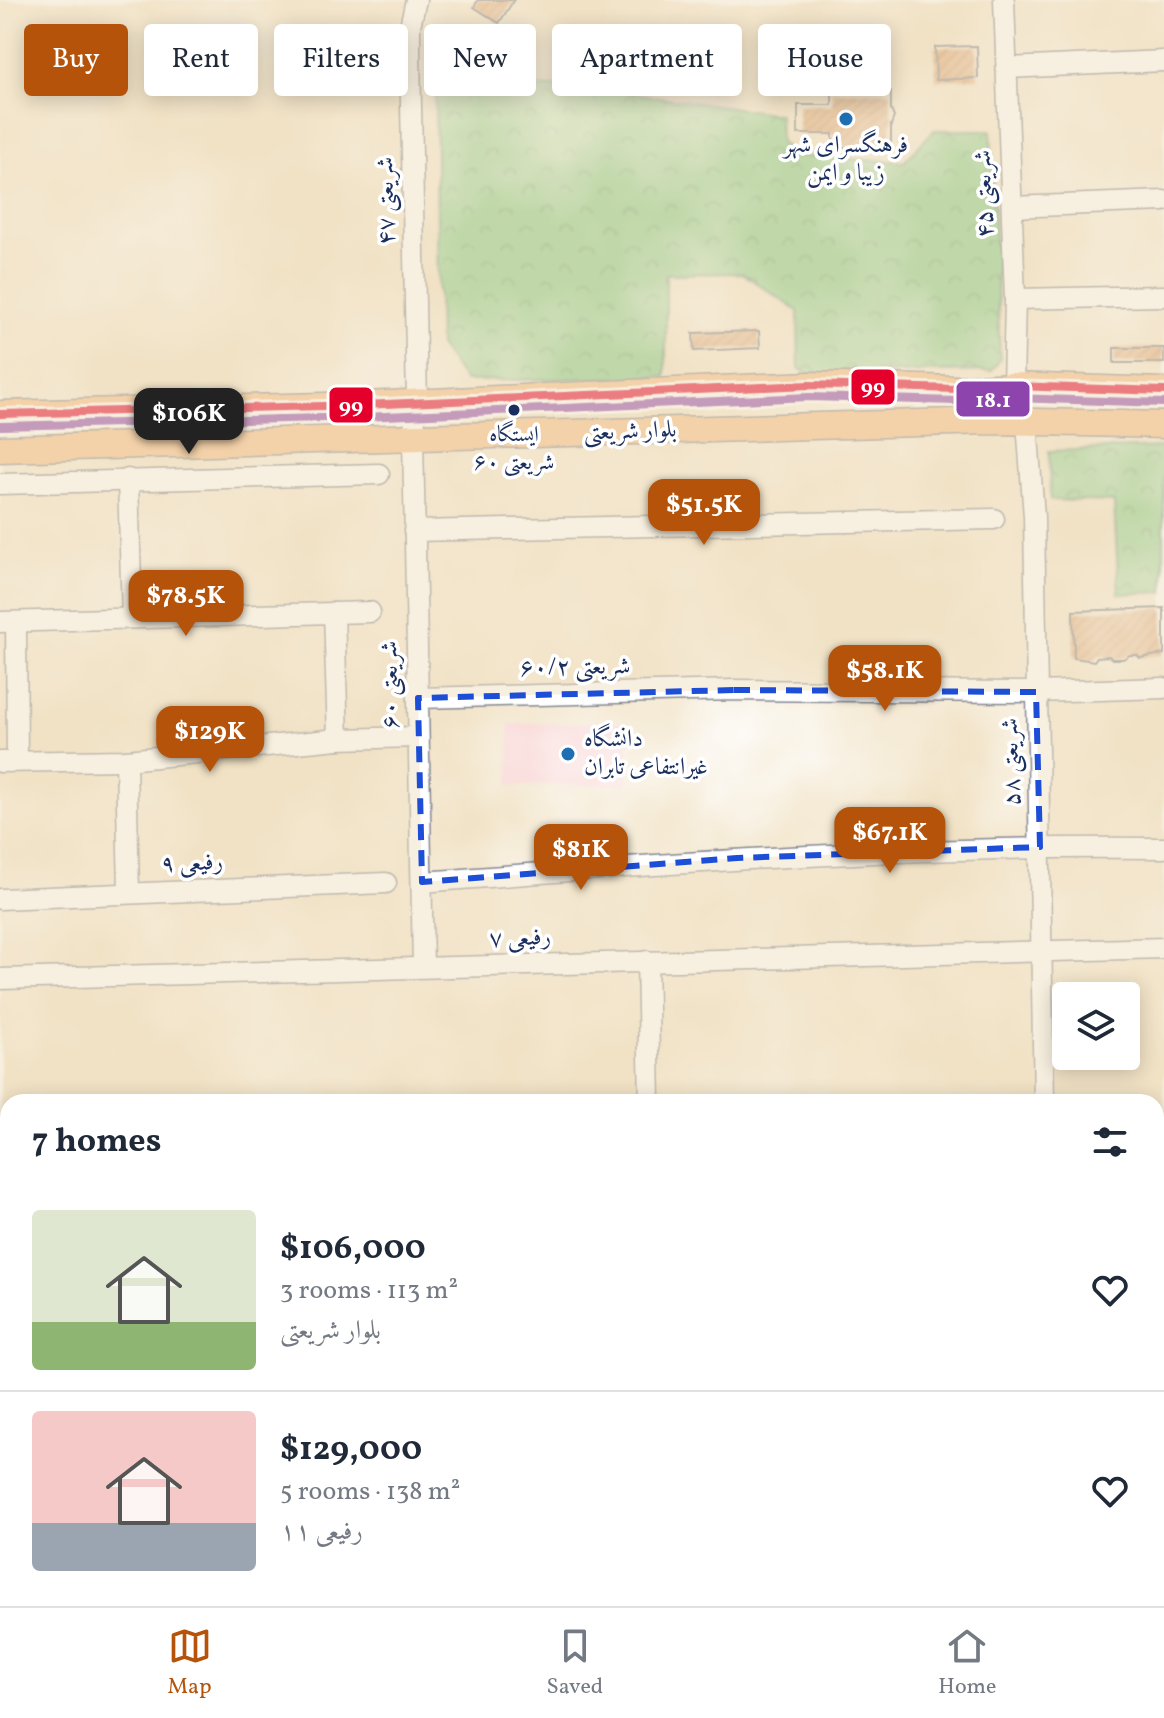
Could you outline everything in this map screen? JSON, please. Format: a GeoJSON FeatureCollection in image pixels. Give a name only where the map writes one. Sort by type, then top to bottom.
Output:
{"type":"FeatureCollection","features":[{"type":"Feature","properties":{"kind":"main road","name":"بلوار شریعتی"},"geometry":{"type":"LineString","coordinates":[[0,414],[417,403],[809,385],[958,389],[1013,386],[1164,391]]}},
{"type":"Feature","properties":{"kind":"main road","name":"بلوار شریعتی"},"geometry":{"type":"LineString","coordinates":[[0,449],[1027,422],[1164,425]]}},
{"type":"Feature","properties":{"kind":"street","name":"شریعتی ۴۷"},"geometry":{"type":"LineString","coordinates":[[416,0],[410,26],[410,55],[417,403]]}},
{"type":"Feature","properties":{"kind":"street","name":"شریعتی ۴۵"},"geometry":{"type":"LineString","coordinates":[[1004,0],[1015,299],[1013,386]]}},
{"type":"Feature","properties":{"kind":"street"},"geometry":{"type":"LineString","coordinates":[[1006,68],[1164,61]]}},
{"type":"Feature","properties":{"kind":"street"},"geometry":{"type":"LineString","coordinates":[[1012,207],[1164,201]]}},
{"type":"Feature","properties":{"kind":"street"},"geometry":{"type":"LineString","coordinates":[[1015,299],[1164,296]]}},
{"type":"Feature","properties":{"kind":"street","name":"شریعتی ۶۰"},"geometry":{"type":"LineString","coordinates":[[417,403],[413,437],[423,967]]}},
{"type":"Feature","properties":{"kind":"street","name":"شریعتی ۵۸"},"geometry":{"type":"LineString","coordinates":[[1027,422],[1034,517],[1044,1094]]}},
{"type":"Feature","properties":{"kind":"street"},"geometry":{"type":"LineString","coordinates":[[0,484],[379,474]]}},
{"type":"Feature","properties":{"kind":"street"},"geometry":{"type":"LineString","coordinates":[[128,479],[132,617]]}},
{"type":"Feature","properties":{"kind":"street"},"geometry":{"type":"LineString","coordinates":[[414,531],[994,519]]}},
{"type":"Feature","properties":{"kind":"street"},"geometry":{"type":"LineString","coordinates":[[370,612],[8,622],[9,762],[126,760],[338,739],[418,737]]}},
{"type":"Feature","properties":{"kind":"street"},"geometry":{"type":"LineString","coordinates":[[334,613],[338,739]]}},
{"type":"Feature","properties":{"kind":"street","name":"شریعتی ۶۰/۲"},"geometry":{"type":"LineString","coordinates":[[418,698],[734,690],[1036,692],[1164,688]]}},
{"type":"Feature","properties":{"kind":"street"},"geometry":{"type":"LineString","coordinates":[[126,760],[129,893]]}},
{"type":"Feature","properties":{"kind":"street"},"geometry":{"type":"LineString","coordinates":[[422,882],[737,858],[1040,847],[1164,848]]}},
{"type":"Feature","properties":{"kind":"street","name":"رفیعی ۹"},"geometry":{"type":"LineString","coordinates":[[0,899],[386,883]]}},
{"type":"Feature","properties":{"kind":"street","name":"رفیعی ۷"},"geometry":{"type":"LineString","coordinates":[[0,979],[1164,948]]}},
{"type":"Feature","properties":{"kind":"street"},"geometry":{"type":"LineString","coordinates":[[647,961],[650,1094]]}},
{"type":"Feature","properties":{"kind":"highlighted area"},"geometry":{"type":"Polygon","coordinates":[[[734,690],[1036,692],[1040,847],[737,858],[422,882],[418,698],[734,690]]]}},
{"type":"Feature","properties":{"kind":"shaded area","name":"دانشگاه غیرانتفاعی تابران"},"geometry":{"type":"Polygon","coordinates":[[[627,722],[628,784],[509,786],[509,724],[627,722]]]}},
{"type":"Feature","properties":{"kind":"green space"},"geometry":{"type":"Polygon","coordinates":[[[552,87],[552,96],[653,96],[779,114],[780,143],[799,156],[904,162],[934,130],[991,130],[1000,359],[992,371],[807,374],[799,368],[798,311],[742,273],[666,274],[666,377],[465,381],[439,346],[435,96],[536,96],[536,88],[552,87]]]}},
{"type":"Feature","properties":{"kind":"green space"},"geometry":{"type":"Polygon","coordinates":[[[1164,447],[1164,592],[1119,594],[1114,502],[1050,500],[1049,451],[1164,447]]]}},
{"type":"Feature","properties":{"kind":"building"},"geometry":{"type":"Polygon","coordinates":[[[478,0],[514,0],[499,23],[474,7],[478,0]]]}},
{"type":"Feature","properties":{"kind":"building"},"geometry":{"type":"Polygon","coordinates":[[[977,46],[978,78],[936,80],[935,47],[977,46]]]}},
{"type":"Feature","properties":{"kind":"building","name":"فرهنگسرای شهر زیبا و ایمن"},"geometry":{"type":"Polygon","coordinates":[[[832,96],[891,96],[894,117],[891,147],[833,147],[833,134],[798,134],[798,105],[832,105],[832,96]]]}},
{"type":"Feature","properties":{"kind":"building"},"geometry":{"type":"Polygon","coordinates":[[[759,331],[760,348],[694,351],[693,333],[759,331]]]}},
{"type":"Feature","properties":{"kind":"building"},"geometry":{"type":"Polygon","coordinates":[[[1114,348],[1164,348],[1164,363],[1114,363],[1114,348]]]}},
{"type":"Feature","properties":{"kind":"building"},"geometry":{"type":"Polygon","coordinates":[[[1164,608],[1164,654],[1140,658],[1130,655],[1123,659],[1097,657],[1094,661],[1074,658],[1073,611],[1164,608]]]}},
{"type":"Feature","properties":{"kind":"transit line","name":"99"},"geometry":{"type":"LineString","coordinates":[[0,414],[363,405],[809,385],[958,389],[1013,386],[1164,391]]}},
{"type":"Feature","properties":{"kind":"transit line","name":"18.1"},"geometry":{"type":"LineString","coordinates":[[0,426],[364,417],[809,397],[958,401],[1013,398],[1164,403]]}},
{"type":"Feature","properties":{"kind":"place","name":"فرهنگسرای شهر زیبا و ایمن"},"geometry":{"type":"Point","coordinates":[846,119]}},
{"type":"Feature","properties":{"kind":"place","name":"ایستگاه شریعتی ۶۰"},"geometry":{"type":"Point","coordinates":[514,410]}},
{"type":"Feature","properties":{"kind":"place","name":"دانشگاه غیرانتفاعی تابران"},"geometry":{"type":"Point","coordinates":[568,754]}}]}
